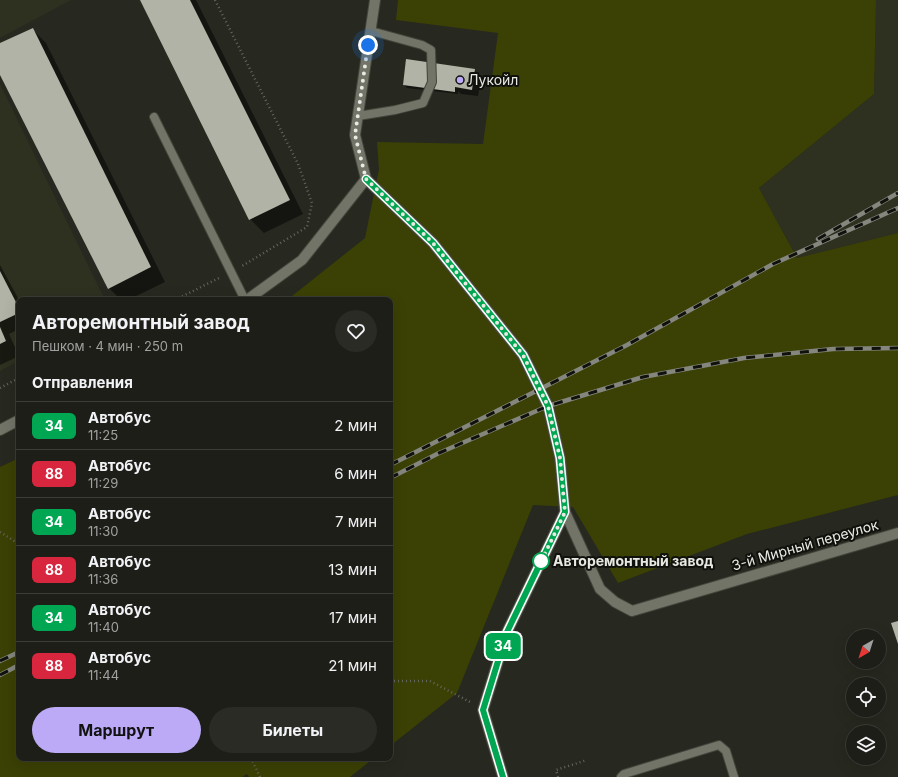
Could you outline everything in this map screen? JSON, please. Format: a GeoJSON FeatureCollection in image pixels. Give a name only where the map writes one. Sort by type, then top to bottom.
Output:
{"type":"FeatureCollection","features":[{"type":"Feature","properties":{"kind":"street"},"geometry":{"type":"LineString","coordinates":[[375,0],[355,135],[366,179],[433,243],[523,355],[548,406],[560,458],[565,512],[507,632],[483,710],[503,777]]}},
{"type":"Feature","properties":{"kind":"street"},"geometry":{"type":"LineString","coordinates":[[250,297],[302,260],[366,179]]}},
{"type":"Feature","properties":{"kind":"street"},"geometry":{"type":"LineString","coordinates":[[0,430],[16,422]]}},
{"type":"Feature","properties":{"kind":"street","name":"3-й Мирный переулок"},"geometry":{"type":"LineString","coordinates":[[565,512],[600,589],[615,602],[632,611],[898,533]]}},
{"type":"Feature","properties":{"kind":"lane"},"geometry":{"type":"LineString","coordinates":[[358,116],[395,110],[423,103],[432,82],[431,50],[422,45],[371,31]]}},
{"type":"Feature","properties":{"kind":"lane"},"geometry":{"type":"LineString","coordinates":[[154,117],[244,297]]}},
{"type":"Feature","properties":{"kind":"lane"},"geometry":{"type":"LineString","coordinates":[[621,777],[624,774],[719,745],[726,752],[734,777]]}},
{"type":"Feature","properties":{"kind":"path"},"geometry":{"type":"LineString","coordinates":[[182,297],[231,272],[307,227],[312,203],[298,164],[215,0]]}},
{"type":"Feature","properties":{"kind":"path"},"geometry":{"type":"LineString","coordinates":[[0,388],[16,380]]}},
{"type":"Feature","properties":{"kind":"path"},"geometry":{"type":"LineString","coordinates":[[0,532],[16,542]]}},
{"type":"Feature","properties":{"kind":"path"},"geometry":{"type":"LineString","coordinates":[[393,681],[430,681],[483,710]]}},
{"type":"Feature","properties":{"kind":"path"},"geometry":{"type":"LineString","coordinates":[[558,777],[556,770],[587,760]]}},
{"type":"Feature","properties":{"kind":"path"},"geometry":{"type":"LineString","coordinates":[[255,761],[260,777]]}},
{"type":"Feature","properties":{"kind":"shaded area"},"geometry":{"type":"Polygon","coordinates":[[[0,0],[71,0],[0,38],[0,0]]]}},
{"type":"Feature","properties":{"kind":"shaded area"},"geometry":{"type":"Polygon","coordinates":[[[876,0],[898,0],[898,233],[797,258],[759,188],[874,94],[876,0]]]}},
{"type":"Feature","properties":{"kind":"shaded area"},"geometry":{"type":"Polygon","coordinates":[[[0,84],[104,297],[16,297],[16,363],[0,371],[0,84]]]}},
{"type":"Feature","properties":{"kind":"green space"},"geometry":{"type":"Polygon","coordinates":[[[398,0],[876,0],[874,94],[759,188],[797,258],[898,233],[898,495],[747,534],[618,583],[573,507],[533,505],[457,693],[393,744],[393,297],[291,297],[365,238],[379,169],[377,142],[483,144],[498,33],[396,20],[398,0]]]}},
{"type":"Feature","properties":{"kind":"green space"},"geometry":{"type":"Polygon","coordinates":[[[16,459],[16,761],[370,761],[350,777],[249,777],[247,774],[242,777],[0,777],[0,467],[16,459]]]}},
{"type":"Feature","properties":{"kind":"building"},"geometry":{"type":"Polygon","coordinates":[[[140,0],[190,0],[290,200],[249,220],[140,0]]]}},
{"type":"Feature","properties":{"kind":"building"},"geometry":{"type":"Polygon","coordinates":[[[33,28],[151,267],[108,289],[0,75],[0,43],[33,28]]]}},
{"type":"Feature","properties":{"kind":"building"},"geometry":{"type":"Polygon","coordinates":[[[406,59],[475,69],[472,90],[455,87],[455,92],[403,85],[406,59]]]}},
{"type":"Feature","properties":{"kind":"building"},"geometry":{"type":"Polygon","coordinates":[[[0,271],[16,302],[16,314],[0,322],[0,271]]]}},
{"type":"Feature","properties":{"kind":"building"},"geometry":{"type":"Polygon","coordinates":[[[0,327],[6,341],[0,344],[0,327]]]}},
{"type":"Feature","properties":{"kind":"building"},"geometry":{"type":"Polygon","coordinates":[[[898,621],[898,644],[891,623],[898,621]]]}},
{"type":"Feature","properties":{"kind":"railway"},"geometry":{"type":"LineString","coordinates":[[818,239],[898,193]]}},
{"type":"Feature","properties":{"kind":"railway"},"geometry":{"type":"LineString","coordinates":[[393,463],[627,345],[773,264],[898,208]]}},
{"type":"Feature","properties":{"kind":"railway"},"geometry":{"type":"LineString","coordinates":[[393,476],[439,453],[548,406],[643,377],[744,358],[833,349],[898,348]]}},
{"type":"Feature","properties":{"kind":"railway"},"geometry":{"type":"LineString","coordinates":[[0,661],[16,653]]}},
{"type":"Feature","properties":{"kind":"railway"},"geometry":{"type":"LineString","coordinates":[[0,675],[16,667]]}},
{"type":"Feature","properties":{"kind":"bus line","name":"34"},"geometry":{"type":"LineString","coordinates":[[366,179],[433,243],[523,355],[548,406],[560,458],[565,512],[507,632],[483,710],[503,777]]}},
{"type":"Feature","properties":{"kind":"place","name":"Лукойл"},"geometry":{"type":"Point","coordinates":[460,80]}},
{"type":"Feature","properties":{"kind":"place","name":"Авторемонтный завод"},"geometry":{"type":"Point","coordinates":[541,561]}},
{"type":"Feature","properties":{"kind":"route"},"geometry":{"type":"LineString","coordinates":[[368,45],[355,135],[366,179],[433,243],[523,355],[548,406],[560,458],[565,512],[539,566],[541,561]]}}]}
